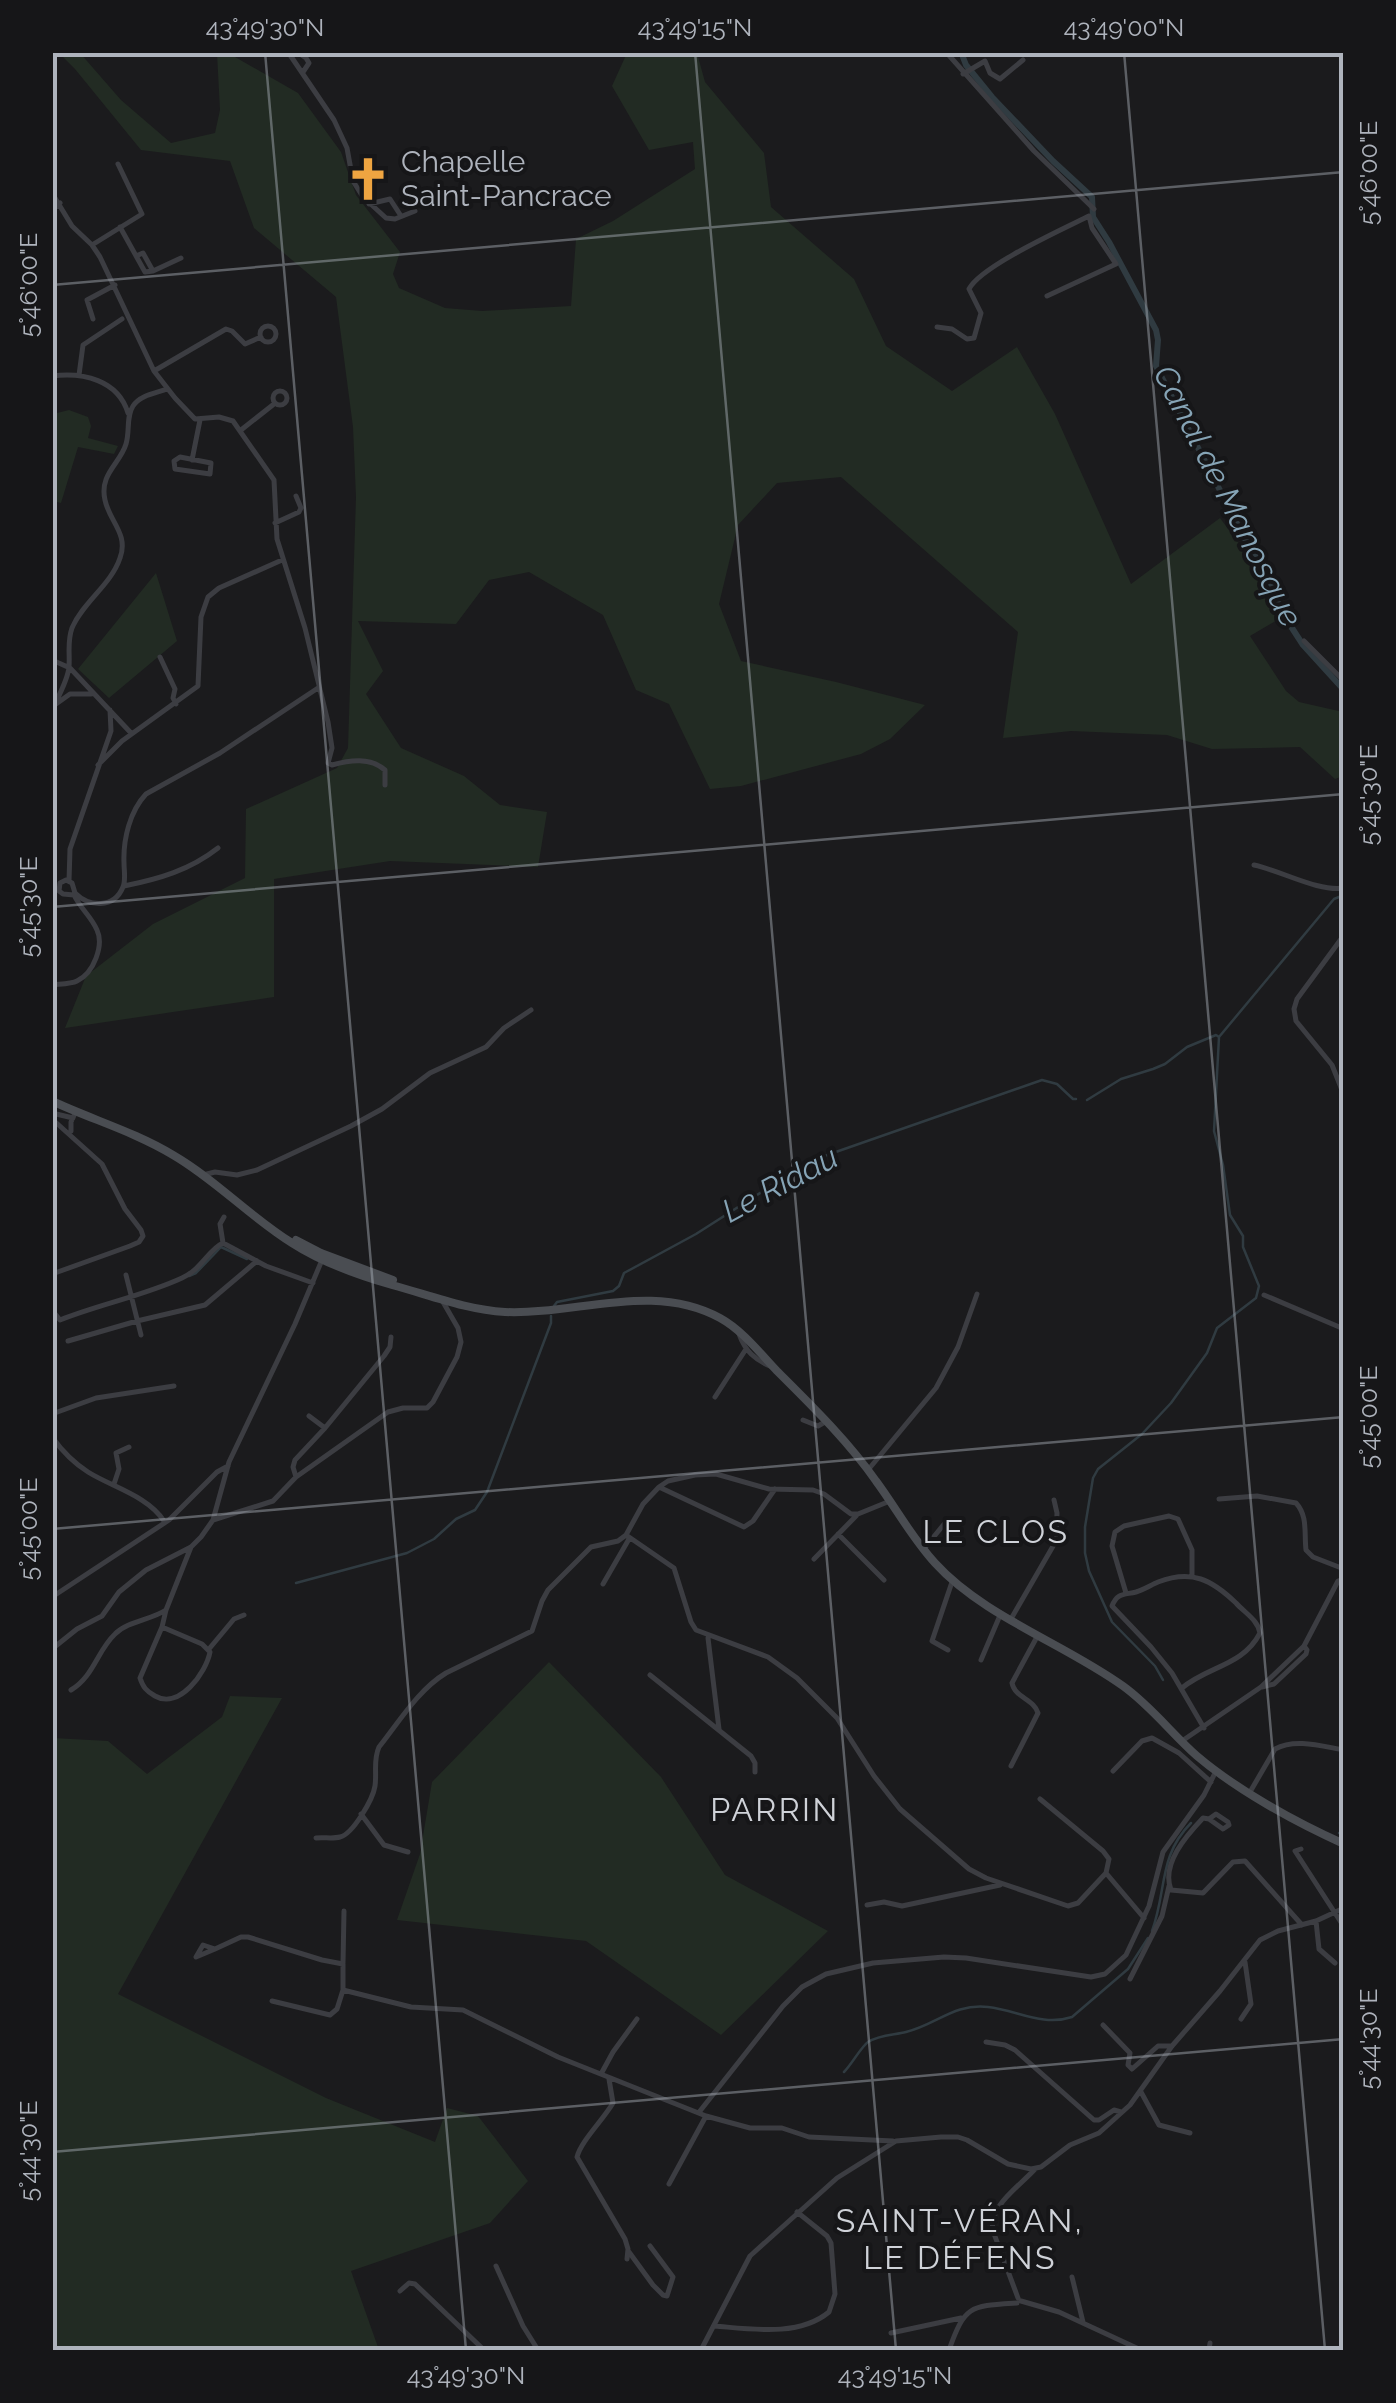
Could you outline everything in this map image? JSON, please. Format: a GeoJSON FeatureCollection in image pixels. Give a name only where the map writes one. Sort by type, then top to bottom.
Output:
{"type":"FeatureCollection","features":[{"type":"Feature","properties":{"kind":"main road"},"geometry":{"type":"LineString","coordinates":[[52,1101],[75,1114],[142,1138],[204,1175],[290,1242],[378,1281],[481,1309],[539,1312],[641,1300],[667,1302],[724,1320],[775,1368],[868,1470],[923,1550],[953,1580],[1126,1688],[1216,1771],[1310,1828],[1344,1841]]}},
{"type":"Feature","properties":{"kind":"main road"},"geometry":{"type":"LineString","coordinates":[[320,1255],[420,1292]]}},
{"type":"Feature","properties":{"kind":"street"},"geometry":{"type":"LineString","coordinates":[[288,52],[334,120],[346,148],[353,181],[369,204],[392,219],[415,211]]}},
{"type":"Feature","properties":{"kind":"street"},"geometry":{"type":"LineString","coordinates":[[297,52],[309,64],[302,72]]}},
{"type":"Feature","properties":{"kind":"street"},"geometry":{"type":"LineString","coordinates":[[946,52],[1034,151],[1084,197],[1090,206],[1092,228],[1116,264],[1046,296]]}},
{"type":"Feature","properties":{"kind":"street"},"geometry":{"type":"LineString","coordinates":[[967,72],[984,61],[990,73],[1000,79],[1023,60]]}},
{"type":"Feature","properties":{"kind":"street"},"geometry":{"type":"LineString","coordinates":[[92,245],[141,215],[118,164]]}},
{"type":"Feature","properties":{"kind":"street"},"geometry":{"type":"LineString","coordinates":[[52,193],[72,226],[92,245],[145,355],[167,389],[190,415],[200,420],[223,417],[233,421],[274,478],[275,523],[282,560],[305,628],[332,745],[329,764],[378,764],[385,770],[385,786]]}},
{"type":"Feature","properties":{"kind":"street"},"geometry":{"type":"LineString","coordinates":[[369,204],[390,199],[400,216]]}},
{"type":"Feature","properties":{"kind":"street"},"geometry":{"type":"LineString","coordinates":[[52,210],[60,204]]}},
{"type":"Feature","properties":{"kind":"street"},"geometry":{"type":"LineString","coordinates":[[937,327],[974,338],[981,313],[969,289],[974,280],[1089,216]]}},
{"type":"Feature","properties":{"kind":"street"},"geometry":{"type":"LineString","coordinates":[[120,227],[136,256],[143,253],[153,272],[181,258]]}},
{"type":"Feature","properties":{"kind":"street"},"geometry":{"type":"LineString","coordinates":[[93,319],[87,300],[115,286]]}},
{"type":"Feature","properties":{"kind":"street"},"geometry":{"type":"LineString","coordinates":[[79,375],[84,344],[122,319]]}},
{"type":"Feature","properties":{"kind":"street"},"geometry":{"type":"LineString","coordinates":[[154,371],[225,330],[232,331],[245,344],[262,337]]}},
{"type":"Feature","properties":{"kind":"street"},"geometry":{"type":"LineString","coordinates":[[52,376],[79,375],[103,383],[120,397],[129,416]]}},
{"type":"Feature","properties":{"kind":"street"},"geometry":{"type":"LineString","coordinates":[[53,708],[70,668],[68,649],[73,627],[122,554],[122,536],[106,506],[104,492],[110,469],[126,443],[134,404],[167,389]]}},
{"type":"Feature","properties":{"kind":"street"},"geometry":{"type":"LineString","coordinates":[[120,397],[141,398]]}},
{"type":"Feature","properties":{"kind":"street"},"geometry":{"type":"LineString","coordinates":[[240,430],[274,404]]}},
{"type":"Feature","properties":{"kind":"street"},"geometry":{"type":"LineString","coordinates":[[192,460],[200,420]]}},
{"type":"Feature","properties":{"kind":"street"},"geometry":{"type":"LineString","coordinates":[[178,458],[192,460],[210,464],[210,474],[176,470],[174,466],[178,458]]}},
{"type":"Feature","properties":{"kind":"street"},"geometry":{"type":"LineString","coordinates":[[275,523],[300,512],[296,496]]}},
{"type":"Feature","properties":{"kind":"street"},"geometry":{"type":"LineString","coordinates":[[52,985],[83,977],[100,947],[96,929],[68,881],[69,853],[98,764],[108,749],[176,704],[199,683],[200,618],[208,596],[282,560]]}},
{"type":"Feature","properties":{"kind":"street"},"geometry":{"type":"LineString","coordinates":[[1304,640],[1344,681]]}},
{"type":"Feature","properties":{"kind":"street"},"geometry":{"type":"LineString","coordinates":[[160,656],[175,688],[176,704]]}},
{"type":"Feature","properties":{"kind":"street"},"geometry":{"type":"LineString","coordinates":[[52,660],[70,668],[132,733]]}},
{"type":"Feature","properties":{"kind":"street"},"geometry":{"type":"LineString","coordinates":[[124,886],[126,840],[143,796],[220,753],[318,688]]}},
{"type":"Feature","properties":{"kind":"street"},"geometry":{"type":"LineString","coordinates":[[53,708],[70,694],[94,694]]}},
{"type":"Feature","properties":{"kind":"street"},"geometry":{"type":"LineString","coordinates":[[108,749],[110,710]]}},
{"type":"Feature","properties":{"kind":"street"},"geometry":{"type":"LineString","coordinates":[[68,881],[60,883],[56,892],[75,894],[100,904],[114,898],[124,886],[172,874],[218,848]]}},
{"type":"Feature","properties":{"kind":"street"},"geometry":{"type":"LineString","coordinates":[[1254,865],[1326,890],[1344,888]]}},
{"type":"Feature","properties":{"kind":"street"},"geometry":{"type":"LineString","coordinates":[[1344,935],[1297,999],[1294,1009],[1296,1021],[1332,1065],[1344,1095]]}},
{"type":"Feature","properties":{"kind":"street"},"geometry":{"type":"LineString","coordinates":[[204,1175],[265,1168],[351,1126],[382,1109],[430,1073],[486,1048],[504,1028],[531,1010]]}},
{"type":"Feature","properties":{"kind":"street"},"geometry":{"type":"LineString","coordinates":[[52,1116],[75,1114],[72,1134]]}},
{"type":"Feature","properties":{"kind":"street"},"geometry":{"type":"LineString","coordinates":[[52,1116],[109,1175],[142,1238],[52,1274]]}},
{"type":"Feature","properties":{"kind":"street"},"geometry":{"type":"LineString","coordinates":[[223,1243],[220,1223],[224,1217]]}},
{"type":"Feature","properties":{"kind":"street"},"geometry":{"type":"LineString","coordinates":[[52,1310],[60,1320],[187,1276],[223,1243],[312,1283]]}},
{"type":"Feature","properties":{"kind":"street"},"geometry":{"type":"LineString","coordinates":[[244,1615],[231,1621],[210,1649],[207,1666],[180,1696],[170,1700],[156,1697],[144,1688],[140,1678],[191,1547],[213,1520],[228,1466],[312,1283],[320,1255]]}},
{"type":"Feature","properties":{"kind":"street"},"geometry":{"type":"LineString","coordinates":[[68,1341],[208,1303],[256,1261]]}},
{"type":"Feature","properties":{"kind":"street"},"geometry":{"type":"LineString","coordinates":[[126,1275],[141,1336]]}},
{"type":"Feature","properties":{"kind":"street"},"geometry":{"type":"LineString","coordinates":[[868,1470],[936,1388],[958,1346],[977,1294]]}},
{"type":"Feature","properties":{"kind":"street"},"geometry":{"type":"LineString","coordinates":[[1264,1295],[1344,1330]]}},
{"type":"Feature","properties":{"kind":"street"},"geometry":{"type":"LineString","coordinates":[[213,1520],[270,1502],[296,1477],[388,1412],[423,1409],[433,1402],[457,1358],[461,1342],[444,1299]]}},
{"type":"Feature","properties":{"kind":"street"},"geometry":{"type":"LineString","coordinates":[[738,1331],[746,1349],[775,1368]]}},
{"type":"Feature","properties":{"kind":"street"},"geometry":{"type":"LineString","coordinates":[[296,1477],[292,1467],[295,1460],[388,1351],[390,1336]]}},
{"type":"Feature","properties":{"kind":"street"},"geometry":{"type":"LineString","coordinates":[[715,1397],[746,1349]]}},
{"type":"Feature","properties":{"kind":"street"},"geometry":{"type":"LineString","coordinates":[[52,1414],[96,1398],[174,1386]]}},
{"type":"Feature","properties":{"kind":"street"},"geometry":{"type":"LineString","coordinates":[[309,1416],[326,1428]]}},
{"type":"Feature","properties":{"kind":"street"},"geometry":{"type":"LineString","coordinates":[[803,1420],[818,1426],[825,1422]]}},
{"type":"Feature","properties":{"kind":"street"},"geometry":{"type":"LineString","coordinates":[[52,1437],[79,1466],[154,1509],[165,1522]]}},
{"type":"Feature","properties":{"kind":"street"},"geometry":{"type":"LineString","coordinates":[[113,1486],[118,1469],[116,1453],[129,1447]]}},
{"type":"Feature","properties":{"kind":"street"},"geometry":{"type":"LineString","coordinates":[[52,1597],[165,1522],[228,1466]]}},
{"type":"Feature","properties":{"kind":"street"},"geometry":{"type":"LineString","coordinates":[[603,1584],[643,1504],[658,1487],[674,1480],[712,1474],[775,1489],[819,1491],[846,1512],[858,1514]]}},
{"type":"Feature","properties":{"kind":"street"},"geometry":{"type":"LineString","coordinates":[[658,1487],[744,1527],[754,1522],[775,1489]]}},
{"type":"Feature","properties":{"kind":"street"},"geometry":{"type":"LineString","coordinates":[[1218,1498],[1256,1496],[1296,1504],[1304,1516],[1306,1550],[1344,1570]]}},
{"type":"Feature","properties":{"kind":"street"},"geometry":{"type":"LineString","coordinates":[[1011,1619],[1056,1540],[1054,1500]]}},
{"type":"Feature","properties":{"kind":"street"},"geometry":{"type":"LineString","coordinates":[[814,1559],[858,1514],[890,1501]]}},
{"type":"Feature","properties":{"kind":"street"},"geometry":{"type":"LineString","coordinates":[[1126,1592],[1112,1546],[1113,1535],[1120,1528],[1169,1516],[1184,1527],[1193,1557],[1192,1578]]}},
{"type":"Feature","properties":{"kind":"street"},"geometry":{"type":"LineString","coordinates":[[923,1550],[946,1522]]}},
{"type":"Feature","properties":{"kind":"street"},"geometry":{"type":"LineString","coordinates":[[838,1534],[884,1580]]}},
{"type":"Feature","properties":{"kind":"street"},"geometry":{"type":"LineString","coordinates":[[628,1537],[672,1566],[693,1626],[708,1636],[768,1657],[797,1678],[837,1718],[874,1776],[910,1820],[969,1869],[1071,1906],[1106,1873],[1108,1860],[1104,1851],[1040,1799]]}},
{"type":"Feature","properties":{"kind":"street"},"geometry":{"type":"LineString","coordinates":[[316,1838],[344,1836],[362,1814],[375,1786],[376,1752],[421,1693],[446,1673],[532,1631],[548,1590],[591,1547],[628,1537]]}},
{"type":"Feature","properties":{"kind":"street"},"geometry":{"type":"LineString","coordinates":[[52,1650],[77,1629],[102,1616],[118,1592],[146,1570],[191,1547]]}},
{"type":"Feature","properties":{"kind":"street"},"geometry":{"type":"LineString","coordinates":[[1182,1688],[1201,1673],[1246,1653],[1260,1629],[1216,1585],[1192,1578],[1171,1578],[1138,1592],[1126,1592],[1112,1606],[1151,1646],[1182,1688],[1204,1728]]}},
{"type":"Feature","properties":{"kind":"street"},"geometry":{"type":"LineString","coordinates":[[1182,1742],[1262,1687],[1304,1646],[1338,1581],[1344,1579]]}},
{"type":"Feature","properties":{"kind":"street"},"geometry":{"type":"LineString","coordinates":[[948,1650],[932,1642],[953,1580]]}},
{"type":"Feature","properties":{"kind":"street"},"geometry":{"type":"LineString","coordinates":[[72,1690],[92,1672],[118,1631],[166,1610]]}},
{"type":"Feature","properties":{"kind":"street"},"geometry":{"type":"LineString","coordinates":[[981,1660],[1001,1613]]}},
{"type":"Feature","properties":{"kind":"street"},"geometry":{"type":"LineString","coordinates":[[162,1627],[210,1649]]}},
{"type":"Feature","properties":{"kind":"street"},"geometry":{"type":"LineString","coordinates":[[1011,1766],[1038,1713],[1012,1685],[1038,1634]]}},
{"type":"Feature","properties":{"kind":"street"},"geometry":{"type":"LineString","coordinates":[[708,1636],[718,1729]]}},
{"type":"Feature","properties":{"kind":"street"},"geometry":{"type":"LineString","coordinates":[[650,1676],[754,1759],[754,1772]]}},
{"type":"Feature","properties":{"kind":"street"},"geometry":{"type":"LineString","coordinates":[[1113,1771],[1142,1740],[1152,1738],[1178,1753],[1211,1782]]}},
{"type":"Feature","properties":{"kind":"street"},"geometry":{"type":"LineString","coordinates":[[1250,1792],[1280,1746],[1304,1743],[1344,1750]]}},
{"type":"Feature","properties":{"kind":"street"},"geometry":{"type":"LineString","coordinates":[[670,2184],[703,2114],[783,2006],[816,1978],[872,1963],[944,1958],[1096,1977],[1109,1972],[1126,1955],[1144,1918],[1162,1852],[1204,1795],[1216,1771]]}},
{"type":"Feature","properties":{"kind":"street"},"geometry":{"type":"LineString","coordinates":[[1204,1795],[1206,1818]]}},
{"type":"Feature","properties":{"kind":"street"},"geometry":{"type":"LineString","coordinates":[[362,1814],[384,1845],[408,1852]]}},
{"type":"Feature","properties":{"kind":"street"},"geometry":{"type":"LineString","coordinates":[[1130,1979],[1162,1916],[1170,1868],[1178,1848],[1206,1818],[1216,1814],[1228,1822],[1227,1828],[1206,1818]]}},
{"type":"Feature","properties":{"kind":"street"},"geometry":{"type":"LineString","coordinates":[[1301,1848],[1295,1852],[1344,1927]]}},
{"type":"Feature","properties":{"kind":"street"},"geometry":{"type":"LineString","coordinates":[[1169,1886],[1177,1892],[1203,1894],[1230,1864],[1242,1860],[1254,1868],[1302,1924]]}},
{"type":"Feature","properties":{"kind":"street"},"geometry":{"type":"LineString","coordinates":[[1106,1873],[1144,1918]]}},
{"type":"Feature","properties":{"kind":"street"},"geometry":{"type":"LineString","coordinates":[[868,1905],[884,1902],[902,1906],[1003,1884]]}},
{"type":"Feature","properties":{"kind":"street"},"geometry":{"type":"LineString","coordinates":[[1019,2301],[991,2222],[1000,2205],[1035,2168],[1074,2142],[1099,2133],[1122,2112],[1262,1938],[1344,1908]]}},
{"type":"Feature","properties":{"kind":"street"},"geometry":{"type":"LineString","coordinates":[[272,2000],[330,2015],[337,2009],[342,1990],[344,1911]]}},
{"type":"Feature","properties":{"kind":"street"},"geometry":{"type":"LineString","coordinates":[[1316,1921],[1318,1948],[1335,1963]]}},
{"type":"Feature","properties":{"kind":"street"},"geometry":{"type":"LineString","coordinates":[[215,1949],[240,1937],[250,1937],[343,1964]]}},
{"type":"Feature","properties":{"kind":"street"},"geometry":{"type":"LineString","coordinates":[[1241,2019],[1251,2004],[1245,1960]]}},
{"type":"Feature","properties":{"kind":"street"},"geometry":{"type":"LineString","coordinates":[[342,1990],[411,2008],[463,2010],[558,2057],[703,2114],[750,2128],[782,2128],[808,2136],[896,2142],[958,2137],[1008,2164],[1035,2168]]}},
{"type":"Feature","properties":{"kind":"street"},"geometry":{"type":"LineString","coordinates":[[637,2019],[613,2052],[605,2075],[613,2102],[576,2157],[628,2250],[653,2286],[668,2296],[673,2278],[650,2246]]}},
{"type":"Feature","properties":{"kind":"street"},"geometry":{"type":"LineString","coordinates":[[1103,2025],[1130,2053],[1130,2068],[1135,2068],[1158,2046],[1172,2046]]}},
{"type":"Feature","properties":{"kind":"street"},"geometry":{"type":"LineString","coordinates":[[986,2042],[1019,2052],[1094,2120],[1114,2110],[1122,2112]]}},
{"type":"Feature","properties":{"kind":"street"},"geometry":{"type":"LineString","coordinates":[[1140,2092],[1158,2125],[1190,2133]]}},
{"type":"Feature","properties":{"kind":"street"},"geometry":{"type":"LineString","coordinates":[[701,2350],[748,2260],[836,2178],[896,2142]]}},
{"type":"Feature","properties":{"kind":"street"},"geometry":{"type":"LineString","coordinates":[[715,2326],[792,2328],[815,2322],[829,2312],[834,2294],[831,2243],[797,2212]]}},
{"type":"Feature","properties":{"kind":"street"},"geometry":{"type":"LineString","coordinates":[[627,2259],[628,2250]]}},
{"type":"Feature","properties":{"kind":"street"},"geometry":{"type":"LineString","coordinates":[[496,2266],[538,2350]]}},
{"type":"Feature","properties":{"kind":"street"},"geometry":{"type":"LineString","coordinates":[[1072,2277],[1083,2322]]}},
{"type":"Feature","properties":{"kind":"street"},"geometry":{"type":"LineString","coordinates":[[400,2291],[409,2283],[415,2284],[484,2350]]}},
{"type":"Feature","properties":{"kind":"street"},"geometry":{"type":"LineString","coordinates":[[949,2350],[963,2318],[971,2310],[1019,2301],[1045,2306],[1141,2350]]}},
{"type":"Feature","properties":{"kind":"street"},"geometry":{"type":"LineString","coordinates":[[891,2333],[963,2318]]}},
{"type":"Feature","properties":{"kind":"shaded area"},"geometry":{"type":"Polygon","coordinates":[[[59,53],[80,53],[121,100],[171,143],[215,133],[220,110],[217,53],[228,53],[298,93],[341,152],[356,195],[400,252],[393,274],[399,288],[445,308],[482,311],[571,306],[576,239],[613,221],[695,169],[693,142],[649,150],[612,86],[627,53],[697,53],[705,82],[764,153],[771,207],[854,279],[886,346],[952,391],[1017,347],[1055,414],[1131,584],[1220,518],[1243,549],[1279,619],[1250,636],[1286,691],[1299,702],[1343,712],[1343,776],[1335,779],[1300,747],[1212,749],[1167,735],[1071,731],[1003,738],[1018,632],[841,477],[777,483],[738,525],[719,604],[741,661],[925,705],[890,739],[861,754],[741,786],[710,789],[669,704],[636,690],[603,615],[529,572],[489,580],[456,624],[358,621],[383,671],[366,694],[401,748],[464,776],[500,805],[547,812],[538,867],[390,861],[274,879],[274,997],[65,1028],[86,976],[153,924],[245,878],[246,809],[337,768],[348,748],[356,497],[353,427],[336,297],[254,228],[230,161],[141,150],[59,53]]]}},
{"type":"Feature","properties":{"kind":"shaded area"},"geometry":{"type":"Polygon","coordinates":[[[69,410],[88,417],[88,438],[118,446],[114,454],[78,447],[61,503],[53,501],[53,414],[69,410]]]}},
{"type":"Feature","properties":{"kind":"shaded area"},"geometry":{"type":"Polygon","coordinates":[[[156,573],[177,641],[109,698],[78,669],[156,573]]]}},
{"type":"Feature","properties":{"kind":"shaded area"},"geometry":{"type":"Polygon","coordinates":[[[549,1662],[661,1777],[725,1875],[828,1931],[721,2035],[586,1941],[397,1920],[420,1854],[432,1782],[549,1662]]]}},
{"type":"Feature","properties":{"kind":"shaded area"},"geometry":{"type":"Polygon","coordinates":[[[230,1696],[282,1698],[118,1994],[326,2098],[435,2142],[447,2108],[478,2116],[528,2181],[490,2223],[351,2271],[379,2350],[53,2350],[53,1738],[108,1741],[147,1774],[222,1717],[230,1696]]]}},
{"type":"Feature","properties":{"kind":"waterway","name":"Canal de Manosque"},"geometry":{"type":"LineString","coordinates":[[961,52],[966,65],[992,97],[1092,197],[1093,217],[1156,330],[1156,366],[1245,539],[1265,567],[1281,611],[1303,645],[1344,690]]}},
{"type":"Feature","properties":{"kind":"waterway","name":"Le Ridau"},"geometry":{"type":"LineString","coordinates":[[1087,1100],[1121,1079],[1165,1064],[1187,1047],[1219,1037],[1334,899],[1344,895]]}},
{"type":"Feature","properties":{"kind":"waterway"},"geometry":{"type":"LineString","coordinates":[[1163,1680],[1155,1666],[1112,1622],[1089,1571],[1085,1527],[1098,1469],[1142,1434],[1171,1403],[1207,1353],[1217,1328],[1256,1298],[1259,1286],[1243,1247],[1243,1236],[1230,1215],[1214,1131],[1219,1037]]}},
{"type":"Feature","properties":{"kind":"waterway","name":"Le Ridau"},"geometry":{"type":"LineString","coordinates":[[554,1306],[557,1302],[613,1291],[624,1273],[696,1234],[810,1161],[1042,1080],[1057,1084],[1076,1099]]}},
{"type":"Feature","properties":{"kind":"waterway"},"geometry":{"type":"LineString","coordinates":[[189,1276],[221,1247],[247,1259]]}},
{"type":"Feature","properties":{"kind":"waterway","name":"Le Ridau"},"geometry":{"type":"LineString","coordinates":[[296,1583],[407,1553],[475,1510],[487,1492],[551,1316]]}},
{"type":"Feature","properties":{"kind":"waterway"},"geometry":{"type":"LineString","coordinates":[[1152,1931],[1168,1861],[1180,1835],[1191,1823]]}},
{"type":"Feature","properties":{"kind":"waterway"},"geometry":{"type":"LineString","coordinates":[[1339,1833],[1344,1833]]}},
{"type":"Feature","properties":{"kind":"waterway"},"geometry":{"type":"LineString","coordinates":[[844,2072],[872,2040],[917,2029],[965,2008],[988,2007],[1050,2020],[1072,2017],[1128,1969],[1148,1938]]}},
{"type":"Feature","properties":{"kind":"place","name":"Chapelle Saint-Pancrace"},"geometry":{"type":"Point","coordinates":[368,179]}},
{"type":"Feature","properties":{"kind":"district","name":"LE CLOS"},"geometry":{"type":"Point","coordinates":[996,1532]}},
{"type":"Feature","properties":{"kind":"district","name":"PARRIN"},"geometry":{"type":"Point","coordinates":[775,1810]}},
{"type":"Feature","properties":{"kind":"district","name":"SAINT-VÉRAN, LE DÉFENS"},"geometry":{"type":"Point","coordinates":[960,2240]}}]}
